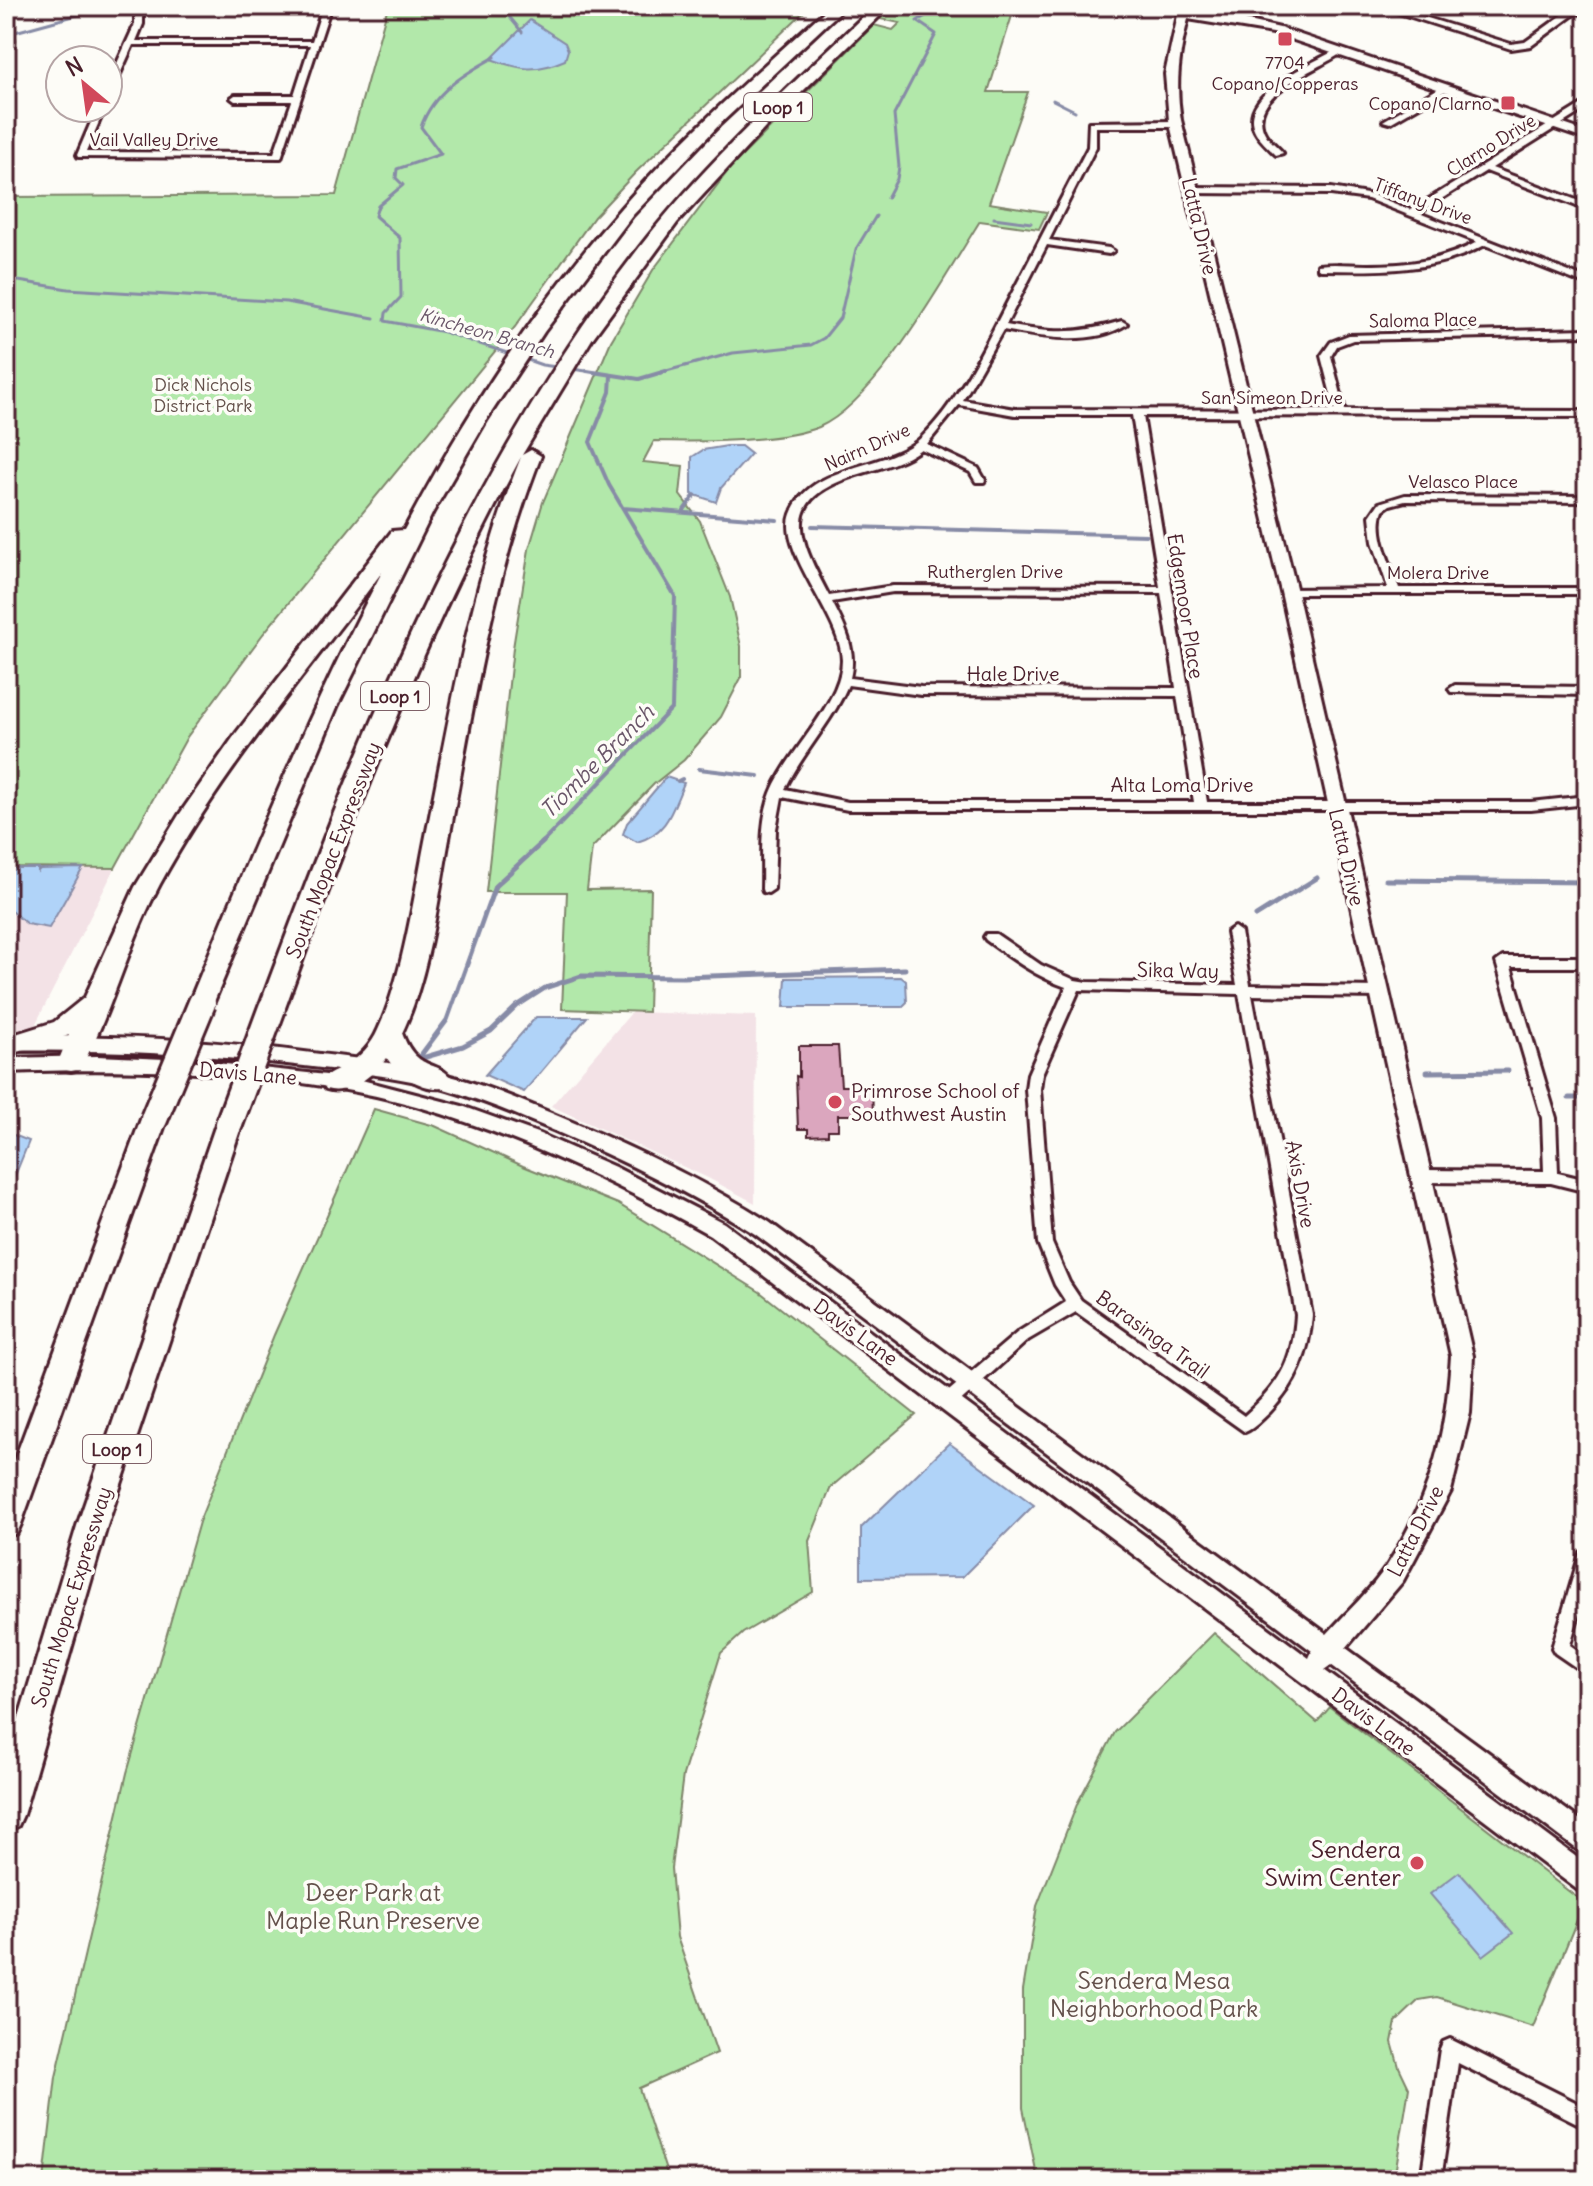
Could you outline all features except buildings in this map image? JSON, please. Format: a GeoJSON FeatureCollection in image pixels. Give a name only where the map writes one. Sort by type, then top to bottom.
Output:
{"type":"FeatureCollection","features":[{"type":"Feature","properties":{"kind":"highway","name":"Loop 1"},"geometry":{"type":"LineString","coordinates":[[6,1524],[154,1119],[202,1003],[318,726],[433,497],[533,336],[598,245],[636,200],[710,125],[839,6]]}},
{"type":"Feature","properties":{"kind":"highway","name":"South Mopac Expressway"},"geometry":{"type":"LineString","coordinates":[[6,1815],[92,1526],[229,1124],[339,829],[390,706],[466,544],[578,347],[643,253],[738,145],[881,9]]}},
{"type":"Feature","properties":{"kind":"highway"},"geometry":{"type":"LineString","coordinates":[[335,1082],[365,1067],[390,1034],[420,931],[480,602],[510,507],[552,394]]}},
{"type":"Feature","properties":{"kind":"highway"},"geometry":{"type":"LineString","coordinates":[[76,1052],[141,897],[188,818],[415,513],[433,497]]}},
{"type":"Feature","properties":{"kind":"highway"},"geometry":{"type":"LineString","coordinates":[[9,1051],[63,1028],[96,1000]]}},
{"type":"Feature","properties":{"kind":"highway"},"geometry":{"type":"LineString","coordinates":[[390,1034],[397,1055],[406,1066],[439,1080]]}},
{"type":"Feature","properties":{"kind":"street"},"geometry":{"type":"LineString","coordinates":[[124,58],[141,16],[139,6]]}},
{"type":"Feature","properties":{"kind":"street"},"geometry":{"type":"LineString","coordinates":[[235,98],[297,98],[327,6]]}},
{"type":"Feature","properties":{"kind":"street"},"geometry":{"type":"LineString","coordinates":[[1381,6],[1511,47],[1528,44],[1573,11]]}},
{"type":"Feature","properties":{"kind":"street"},"geometry":{"type":"LineString","coordinates":[[1556,6],[1587,13]]}},
{"type":"Feature","properties":{"kind":"street"},"geometry":{"type":"LineString","coordinates":[[1185,11],[1257,25],[1587,136]]}},
{"type":"Feature","properties":{"kind":"street","name":"Latta Drive"},"geometry":{"type":"LineString","coordinates":[[1185,11],[1169,68],[1168,85],[1176,124],[1289,592],[1462,1356],[1459,1413],[1439,1491],[1395,1574],[1310,1672]]}},
{"type":"Feature","properties":{"kind":"street"},"geometry":{"type":"LineString","coordinates":[[6,29],[10,40],[6,50]]}},
{"type":"Feature","properties":{"kind":"street"},"geometry":{"type":"LineString","coordinates":[[131,43],[315,43]]}},
{"type":"Feature","properties":{"kind":"street"},"geometry":{"type":"LineString","coordinates":[[1279,153],[1265,141],[1258,120],[1257,111],[1264,98],[1277,87],[1339,52]]}},
{"type":"Feature","properties":{"kind":"street"},"geometry":{"type":"LineString","coordinates":[[1387,121],[1444,88]]}},
{"type":"Feature","properties":{"kind":"street","name":"Vail Valley Drive"},"geometry":{"type":"LineString","coordinates":[[94,124],[81,155],[278,156],[297,98]]}},
{"type":"Feature","properties":{"kind":"street","name":"Clarno Drive"},"geometry":{"type":"LineString","coordinates":[[1413,213],[1587,104]]}},
{"type":"Feature","properties":{"kind":"street","name":"Nairn Drive"},"geometry":{"type":"LineString","coordinates":[[844,681],[847,650],[795,534],[796,513],[811,494],[831,481],[921,445],[958,402],[1045,242],[1094,142],[1092,124],[1176,124]]}},
{"type":"Feature","properties":{"kind":"street"},"geometry":{"type":"LineString","coordinates":[[1485,168],[1587,207]]}},
{"type":"Feature","properties":{"kind":"street","name":"Tiffany Drive"},"geometry":{"type":"LineString","coordinates":[[1192,190],[1349,193],[1370,197],[1587,282]]}},
{"type":"Feature","properties":{"kind":"street"},"geometry":{"type":"LineString","coordinates":[[1045,242],[1109,251]]}},
{"type":"Feature","properties":{"kind":"street"},"geometry":{"type":"LineString","coordinates":[[1321,267],[1431,265],[1451,260],[1485,242]]}},
{"type":"Feature","properties":{"kind":"street"},"geometry":{"type":"LineString","coordinates":[[1000,327],[1064,336],[1098,334],[1122,324]]}},
{"type":"Feature","properties":{"kind":"street","name":"Saloma Place"},"geometry":{"type":"LineString","coordinates":[[1341,413],[1326,356],[1328,350],[1342,340],[1352,337],[1587,332]]}},
{"type":"Feature","properties":{"kind":"street","name":"San Simeon Drive"},"geometry":{"type":"LineString","coordinates":[[958,402],[1015,412],[1587,414]]}},
{"type":"Feature","properties":{"kind":"street","name":"Edgemoor Place"},"geometry":{"type":"LineString","coordinates":[[1137,413],[1201,804]]}},
{"type":"Feature","properties":{"kind":"street"},"geometry":{"type":"LineString","coordinates":[[921,445],[974,470],[980,480]]}},
{"type":"Feature","properties":{"kind":"street","name":"Velasco Place"},"geometry":{"type":"LineString","coordinates":[[1394,590],[1375,522],[1378,508],[1385,503],[1405,498],[1587,499]]}},
{"type":"Feature","properties":{"kind":"street","name":"Rutherglen Drive"},"geometry":{"type":"LineString","coordinates":[[825,600],[905,589],[1166,590]]}},
{"type":"Feature","properties":{"kind":"street","name":"Molera Drive"},"geometry":{"type":"LineString","coordinates":[[1289,592],[1587,591]]}},
{"type":"Feature","properties":{"kind":"street"},"geometry":{"type":"LineString","coordinates":[[768,889],[770,817],[778,792],[844,681]]}},
{"type":"Feature","properties":{"kind":"street","name":"Hale Drive"},"geometry":{"type":"LineString","coordinates":[[844,681],[921,691],[1181,692]]}},
{"type":"Feature","properties":{"kind":"street"},"geometry":{"type":"LineString","coordinates":[[1455,689],[1587,691]]}},
{"type":"Feature","properties":{"kind":"street","name":"Alta Loma Drive"},"geometry":{"type":"LineString","coordinates":[[778,792],[848,806],[1531,806],[1587,800]]}},
{"type":"Feature","properties":{"kind":"street","name":"Axis Drive"},"geometry":{"type":"LineString","coordinates":[[1234,932],[1304,1315],[1303,1342],[1293,1372],[1267,1406],[1245,1425]]}},
{"type":"Feature","properties":{"kind":"street","name":"Sika Way"},"geometry":{"type":"LineString","coordinates":[[991,937],[1031,965],[1074,985],[1096,988],[1379,992]]}},
{"type":"Feature","properties":{"kind":"street"},"geometry":{"type":"LineString","coordinates":[[1551,1177],[1549,1118],[1503,962],[1587,962]]}},
{"type":"Feature","properties":{"kind":"street","name":"Barasinga Trail"},"geometry":{"type":"LineString","coordinates":[[1074,985],[1035,1074],[1032,1103],[1045,1243],[1055,1271],[1076,1304],[1245,1425]]}},
{"type":"Feature","properties":{"kind":"street","name":"Davis Lane"},"geometry":{"type":"LineString","coordinates":[[9,1051],[225,1051],[365,1067],[439,1080],[526,1110],[608,1145],[718,1199],[970,1381],[1587,1841]]}},
{"type":"Feature","properties":{"kind":"street","name":"Davis Lane"},"geometry":{"type":"LineString","coordinates":[[76,1052],[335,1082],[415,1099],[502,1127],[612,1173],[699,1219],[717,1229],[949,1401],[1587,1881]]}},
{"type":"Feature","properties":{"kind":"street"},"geometry":{"type":"LineString","coordinates":[[1423,1176],[1551,1177],[1587,1186]]}},
{"type":"Feature","properties":{"kind":"street"},"geometry":{"type":"LineString","coordinates":[[699,1219],[718,1199]]}},
{"type":"Feature","properties":{"kind":"street"},"geometry":{"type":"LineString","coordinates":[[949,1401],[1023,1336],[1076,1304]]}},
{"type":"Feature","properties":{"kind":"street"},"geometry":{"type":"LineString","coordinates":[[1587,1557],[1561,1648],[1587,1667]]}},
{"type":"Feature","properties":{"kind":"street"},"geometry":{"type":"LineString","coordinates":[[1431,2180],[1450,2049],[1587,2118]]}},
{"type":"Feature","properties":{"kind":"shaded area"},"geometry":{"type":"Polygon","coordinates":[[[6,867],[115,868],[35,1025],[6,1058],[6,867]]]}},
{"type":"Feature","properties":{"kind":"shaded area"},"geometry":{"type":"Polygon","coordinates":[[[632,1012],[756,1016],[755,1203],[551,1106],[632,1012]]]}},
{"type":"Feature","properties":{"kind":"green space","name":"Dick Nichols District Park"},"geometry":{"type":"Polygon","coordinates":[[[388,6],[810,6],[636,172],[594,217],[515,327],[263,634],[187,737],[115,868],[6,867],[6,197],[336,195],[388,6]]]}},
{"type":"Feature","properties":{"kind":"green space"},"geometry":{"type":"Polygon","coordinates":[[[877,6],[1015,6],[988,92],[1028,92],[989,203],[1047,212],[1039,229],[980,221],[929,304],[886,365],[864,392],[841,413],[819,427],[761,439],[654,441],[643,462],[683,466],[680,495],[700,521],[730,597],[741,646],[741,678],[721,717],[684,760],[654,784],[592,848],[587,890],[651,889],[648,1012],[562,1009],[567,892],[486,892],[513,648],[529,549],[543,502],[611,341],[653,270],[731,167],[874,25],[893,30],[900,23],[880,19],[877,6]]]}},
{"type":"Feature","properties":{"kind":"green space","name":"Deer Park at Maple Run Preserve"},"geometry":{"type":"Polygon","coordinates":[[[374,1109],[435,1126],[618,1204],[760,1292],[916,1415],[831,1487],[809,1541],[813,1592],[743,1633],[721,1653],[683,1775],[671,1868],[677,1937],[717,2053],[639,2088],[669,2180],[44,2180],[56,2077],[127,1773],[199,1522],[274,1335],[374,1109]]]}},
{"type":"Feature","properties":{"kind":"green space","name":"Sendera Mesa Neighborhood Park"},"geometry":{"type":"Polygon","coordinates":[[[1214,1633],[1317,1722],[1330,1707],[1584,1903],[1533,2027],[1437,1997],[1419,2000],[1396,2022],[1392,2042],[1409,2088],[1394,2180],[1038,2180],[1023,2108],[1023,1990],[1037,1906],[1078,1802],[1115,1732],[1214,1633]]]}},
{"type":"Feature","properties":{"kind":"water"},"geometry":{"type":"Polygon","coordinates":[[[530,20],[565,43],[568,50],[565,60],[545,67],[528,68],[491,59],[530,20]]]}},
{"type":"Feature","properties":{"kind":"water"},"geometry":{"type":"Polygon","coordinates":[[[741,446],[751,454],[721,488],[716,502],[692,494],[692,457],[703,450],[741,446]]]}},
{"type":"Feature","properties":{"kind":"water"},"geometry":{"type":"Polygon","coordinates":[[[666,777],[684,783],[668,819],[656,833],[637,842],[623,834],[627,823],[666,777]]]}},
{"type":"Feature","properties":{"kind":"water"},"geometry":{"type":"Polygon","coordinates":[[[6,868],[38,868],[38,871],[83,868],[49,928],[27,924],[6,907],[6,868]]]}},
{"type":"Feature","properties":{"kind":"water"},"geometry":{"type":"Polygon","coordinates":[[[901,977],[906,981],[907,1002],[902,1007],[784,1007],[786,978],[901,977]]]}},
{"type":"Feature","properties":{"kind":"water"},"geometry":{"type":"Polygon","coordinates":[[[536,1017],[587,1017],[524,1092],[485,1075],[536,1017]]]}},
{"type":"Feature","properties":{"kind":"water"},"geometry":{"type":"Polygon","coordinates":[[[6,1132],[29,1141],[6,1198],[6,1132]]]}},
{"type":"Feature","properties":{"kind":"water"},"geometry":{"type":"Polygon","coordinates":[[[949,1443],[1034,1505],[962,1577],[861,1578],[861,1528],[949,1443]]]}},
{"type":"Feature","properties":{"kind":"water"},"geometry":{"type":"Polygon","coordinates":[[[1459,1872],[1513,1933],[1483,1956],[1430,1894],[1459,1872]]]}},
{"type":"Feature","properties":{"kind":"waterway"},"geometry":{"type":"LineString","coordinates":[[15,32],[110,6]]}},
{"type":"Feature","properties":{"kind":"waterway"},"geometry":{"type":"LineString","coordinates":[[508,6],[507,14],[522,32]]}},
{"type":"Feature","properties":{"kind":"waterway","name":"Kincheon Branch"},"geometry":{"type":"LineString","coordinates":[[887,198],[897,179],[899,167],[894,115],[936,34],[917,21],[943,6]]}},
{"type":"Feature","properties":{"kind":"waterway"},"geometry":{"type":"LineString","coordinates":[[1415,11],[1437,6]]}},
{"type":"Feature","properties":{"kind":"waterway"},"geometry":{"type":"LineString","coordinates":[[495,57],[461,77],[433,104],[421,127],[441,154],[397,169],[396,178],[403,185],[378,206],[375,216],[400,238],[401,297],[386,313],[385,321],[444,332],[513,355]]}},
{"type":"Feature","properties":{"kind":"waterway"},"geometry":{"type":"LineString","coordinates":[[1053,100],[1075,111]]}},
{"type":"Feature","properties":{"kind":"waterway","name":"Kincheon Branch"},"geometry":{"type":"LineString","coordinates":[[662,372],[733,353],[811,345],[824,338],[840,318],[856,249],[876,216]]}},
{"type":"Feature","properties":{"kind":"waterway"},"geometry":{"type":"LineString","coordinates":[[994,218],[1031,223]]}},
{"type":"Feature","properties":{"kind":"waterway","name":"Kincheon Branch"},"geometry":{"type":"LineString","coordinates":[[6,279],[68,289],[286,302],[374,318]]}},
{"type":"Feature","properties":{"kind":"waterway","name":"Kincheon Branch"},"geometry":{"type":"LineString","coordinates":[[522,358],[542,365],[593,372]]}},
{"type":"Feature","properties":{"kind":"waterway","name":"Kincheon Branch"},"geometry":{"type":"LineString","coordinates":[[587,371],[593,372]]}},
{"type":"Feature","properties":{"kind":"waterway","name":"Kincheon Branch"},"geometry":{"type":"LineString","coordinates":[[662,372],[666,371]]}},
{"type":"Feature","properties":{"kind":"waterway","name":"Kincheon Branch"},"geometry":{"type":"LineString","coordinates":[[593,372],[601,373]]}},
{"type":"Feature","properties":{"kind":"waterway","name":"Kincheon Branch"},"geometry":{"type":"LineString","coordinates":[[593,372],[639,379],[662,372]]}},
{"type":"Feature","properties":{"kind":"waterway","name":"Tiombe Branch"},"geometry":{"type":"LineString","coordinates":[[542,843],[672,708],[675,596],[609,485],[590,442],[610,392],[611,376]]}},
{"type":"Feature","properties":{"kind":"waterway"},"geometry":{"type":"LineString","coordinates":[[684,510],[695,495]]}},
{"type":"Feature","properties":{"kind":"waterway"},"geometry":{"type":"LineString","coordinates":[[623,508],[777,520]]}},
{"type":"Feature","properties":{"kind":"waterway"},"geometry":{"type":"LineString","coordinates":[[812,526],[1146,535]]}},
{"type":"Feature","properties":{"kind":"waterway"},"geometry":{"type":"LineString","coordinates":[[699,769],[758,776]]}},
{"type":"Feature","properties":{"kind":"waterway"},"geometry":{"type":"LineString","coordinates":[[678,781],[682,779]]}},
{"type":"Feature","properties":{"kind":"waterway","name":"Tiombe Branch"},"geometry":{"type":"LineString","coordinates":[[418,1059],[447,1020],[495,886],[542,843]]}},
{"type":"Feature","properties":{"kind":"waterway"},"geometry":{"type":"LineString","coordinates":[[1256,916],[1317,878]]}},
{"type":"Feature","properties":{"kind":"waterway"},"geometry":{"type":"LineString","coordinates":[[1386,880],[1587,882]]}},
{"type":"Feature","properties":{"kind":"waterway"},"geometry":{"type":"LineString","coordinates":[[419,1059],[463,1046],[491,1031],[517,1006],[545,988],[581,976],[683,977],[905,969]]}},
{"type":"Feature","properties":{"kind":"waterway"},"geometry":{"type":"LineString","coordinates":[[1427,1072],[1508,1071]]}},
{"type":"Feature","properties":{"kind":"waterway"},"geometry":{"type":"LineString","coordinates":[[1569,1098],[1587,1098]]}},
{"type":"Feature","properties":{"kind":"place","name":"7704 Copano/Copperas"},"geometry":{"type":"Point","coordinates":[1285,39]}},
{"type":"Feature","properties":{"kind":"place","name":"Copano/Clarno"},"geometry":{"type":"Point","coordinates":[1508,103]}},
{"type":"Feature","properties":{"kind":"place","name":"Primrose School of Southwest Austin"},"geometry":{"type":"Point","coordinates":[835,1102]}},
{"type":"Feature","properties":{"kind":"place","name":"Sendera Swim Center"},"geometry":{"type":"Point","coordinates":[1417,1863]}}]}
